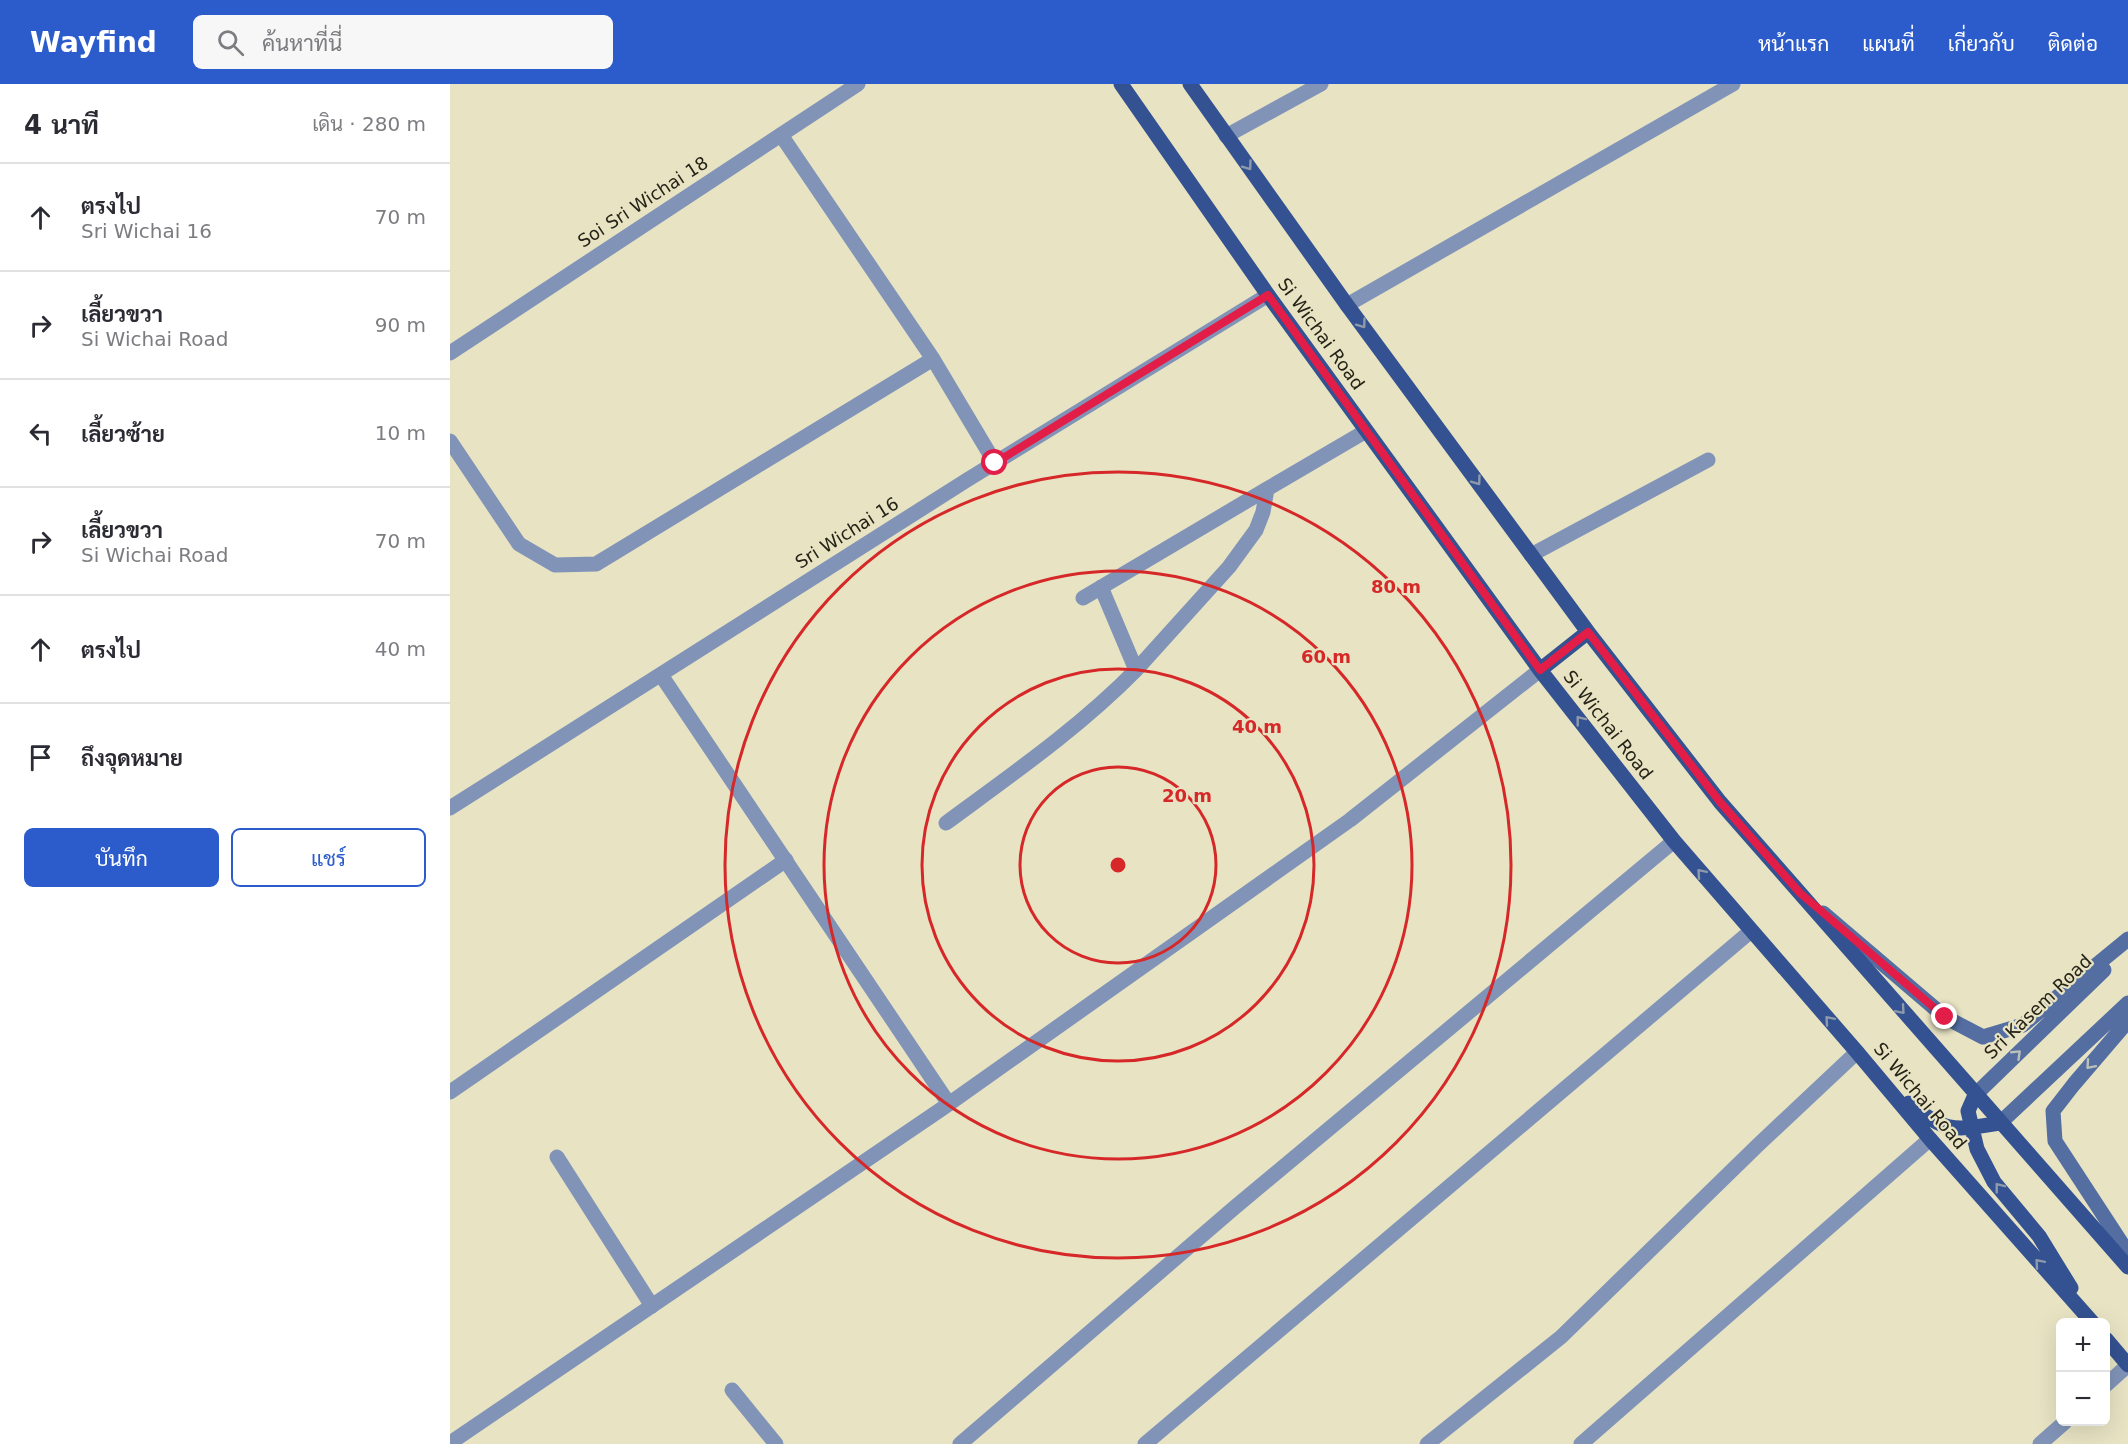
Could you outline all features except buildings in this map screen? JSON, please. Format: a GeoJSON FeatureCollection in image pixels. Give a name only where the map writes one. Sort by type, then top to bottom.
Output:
{"type":"FeatureCollection","features":[{"type":"Feature","properties":{"kind":"main road","name":"Si Wichai Road"},"geometry":{"type":"LineString","coordinates":[[1121,84],[1268,295],[1540,670],[1674,841],[2087,1318]]}},
{"type":"Feature","properties":{"kind":"main road"},"geometry":{"type":"LineString","coordinates":[[1190,84],[1347,304],[1531,555],[1720,802],[2128,1267]]}},
{"type":"Feature","properties":{"kind":"main road"},"geometry":{"type":"LineString","coordinates":[[1540,670],[1588,632]]}},
{"type":"Feature","properties":{"kind":"main road"},"geometry":{"type":"LineString","coordinates":[[1800,893],[1945,1017],[1983,1037],[2023,1025],[2128,939]]}},
{"type":"Feature","properties":{"kind":"main road","name":"Sri Kasem Road"},"geometry":{"type":"LineString","coordinates":[[1975,1095],[2128,947]]}},
{"type":"Feature","properties":{"kind":"main road"},"geometry":{"type":"LineString","coordinates":[[1882,1081],[1930,1121],[1956,1129],[2000,1123],[2128,1003]]}},
{"type":"Feature","properties":{"kind":"main road"},"geometry":{"type":"LineString","coordinates":[[2128,1021],[2054,1111],[2055,1141],[2128,1253]]}},
{"type":"Feature","properties":{"kind":"main road"},"geometry":{"type":"LineString","coordinates":[[1975,1095],[1968,1111],[1977,1149],[1994,1182],[2039,1236],[2089,1318]]}},
{"type":"Feature","properties":{"kind":"main road"},"geometry":{"type":"LineString","coordinates":[[2110,1344],[2128,1365]]}},
{"type":"Feature","properties":{"kind":"street","name":"Soi Sri Wichai 18"},"geometry":{"type":"LineString","coordinates":[[450,353],[858,84]]}},
{"type":"Feature","properties":{"kind":"street"},"geometry":{"type":"LineString","coordinates":[[1226,136],[1321,84]]}},
{"type":"Feature","properties":{"kind":"street"},"geometry":{"type":"LineString","coordinates":[[1347,304],[1733,84]]}},
{"type":"Feature","properties":{"kind":"street"},"geometry":{"type":"LineString","coordinates":[[781,135],[933,359],[995,463]]}},
{"type":"Feature","properties":{"kind":"street","name":"Sri Wichai 16"},"geometry":{"type":"LineString","coordinates":[[450,808],[995,463],[1268,295]]}},
{"type":"Feature","properties":{"kind":"street"},"geometry":{"type":"LineString","coordinates":[[450,441],[519,544],[555,565],[596,564],[933,359]]}},
{"type":"Feature","properties":{"kind":"street"},"geometry":{"type":"LineString","coordinates":[[1083,598],[1366,431]]}},
{"type":"Feature","properties":{"kind":"street"},"geometry":{"type":"LineString","coordinates":[[1531,555],[1708,460]]}},
{"type":"Feature","properties":{"kind":"street"},"geometry":{"type":"LineString","coordinates":[[946,823],[1047,749],[1136,670],[1221,576],[1256,530],[1263,512],[1267,489]]}},
{"type":"Feature","properties":{"kind":"street"},"geometry":{"type":"LineString","coordinates":[[1101,587],[1136,670]]}},
{"type":"Feature","properties":{"kind":"street"},"geometry":{"type":"LineString","coordinates":[[450,1443],[949,1104],[1350,820],[1540,670]]}},
{"type":"Feature","properties":{"kind":"street"},"geometry":{"type":"LineString","coordinates":[[661,675],[949,1104]]}},
{"type":"Feature","properties":{"kind":"street"},"geometry":{"type":"LineString","coordinates":[[960,1444],[1260,1186],[1674,841]]}},
{"type":"Feature","properties":{"kind":"street"},"geometry":{"type":"LineString","coordinates":[[450,1092],[786,860]]}},
{"type":"Feature","properties":{"kind":"street"},"geometry":{"type":"LineString","coordinates":[[1145,1444],[1751,931]]}},
{"type":"Feature","properties":{"kind":"street"},"geometry":{"type":"LineString","coordinates":[[1427,1444],[1561,1337],[1758,1144],[1857,1052]]}},
{"type":"Feature","properties":{"kind":"street"},"geometry":{"type":"LineString","coordinates":[[1581,1444],[1930,1139]]}},
{"type":"Feature","properties":{"kind":"street"},"geometry":{"type":"LineString","coordinates":[[557,1157],[652,1306]]}},
{"type":"Feature","properties":{"kind":"street"},"geometry":{"type":"LineString","coordinates":[[2110,1381],[2128,1365]]}},
{"type":"Feature","properties":{"kind":"street"},"geometry":{"type":"LineString","coordinates":[[732,1390],[776,1444]]}},
{"type":"Feature","properties":{"kind":"street"},"geometry":{"type":"LineString","coordinates":[[2040,1444],[2060,1426]]}},
{"type":"Feature","properties":{"kind":"route"},"geometry":{"type":"LineString","coordinates":[[995,463],[1268,295],[1540,670],[1588,632],[1720,802],[1800,893],[1945,1017]]}}]}
